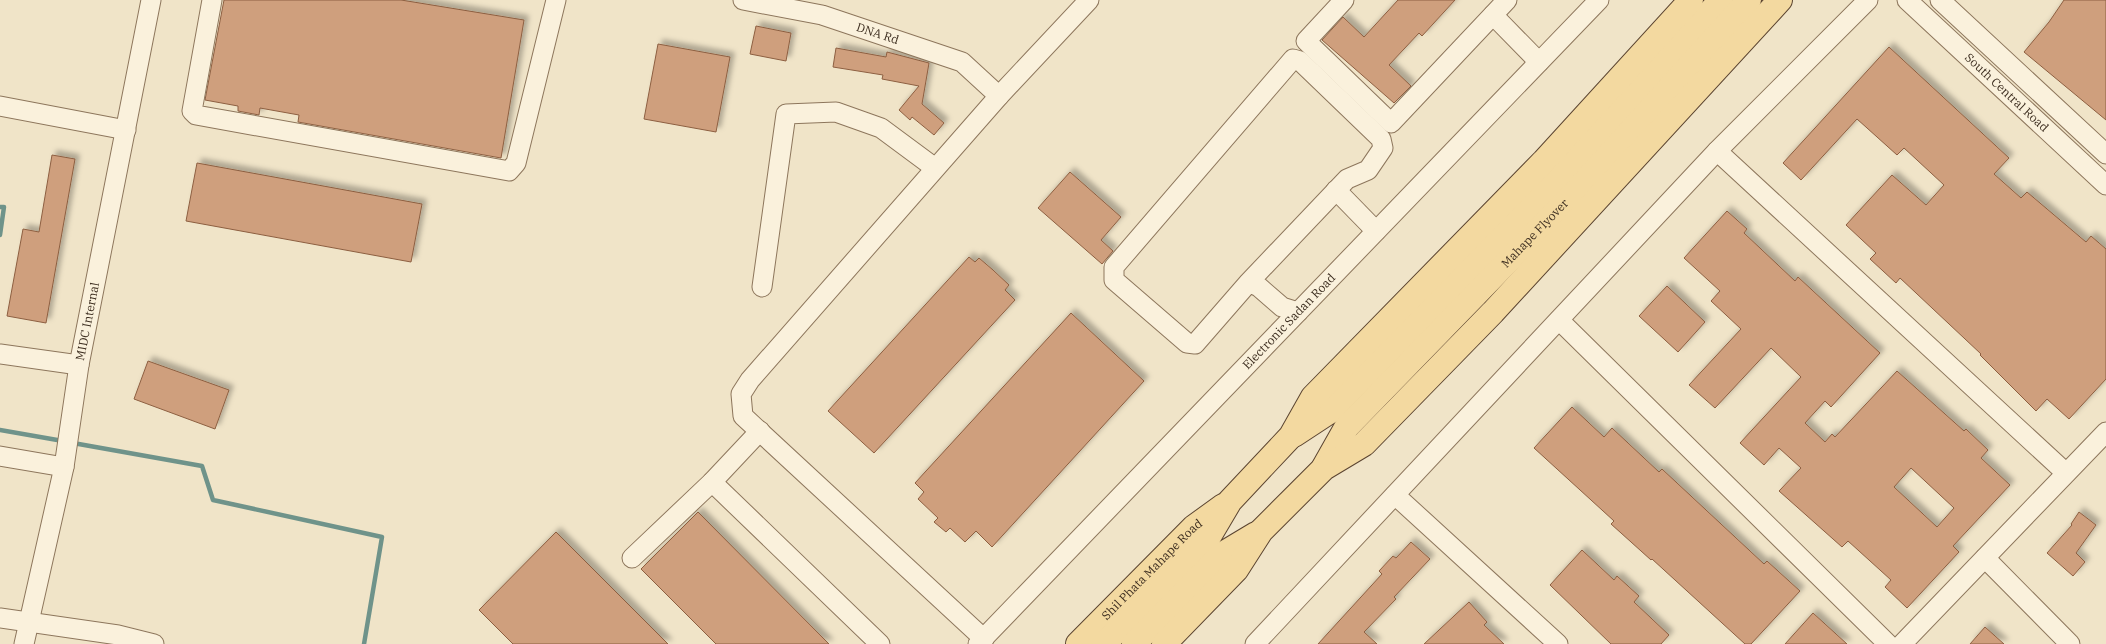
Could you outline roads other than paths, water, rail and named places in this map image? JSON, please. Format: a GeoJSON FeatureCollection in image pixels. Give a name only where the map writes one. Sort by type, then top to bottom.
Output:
{"type":"FeatureCollection","features":[{"type":"Feature","properties":{"kind":"main road"},"geometry":{"type":"LineString","coordinates":[[1134,644],[1214,547],[1230,501],[1291,436],[1314,397],[1544,161],[1691,0]]}},
{"type":"Feature","properties":{"kind":"main road","name":"Mahape Flyover"},"geometry":{"type":"LineString","coordinates":[[1291,436],[1329,412],[1560,175],[1721,0]]}},
{"type":"Feature","properties":{"kind":"main road","name":"Mahape Flyover"},"geometry":{"type":"LineString","coordinates":[[1324,468],[1346,428],[1578,189],[1749,0]]}},
{"type":"Feature","properties":{"kind":"main road"},"geometry":{"type":"LineString","coordinates":[[1164,644],[1236,570],[1261,531],[1324,468],[1364,444],[1493,312],[1780,0]]}},
{"type":"Feature","properties":{"kind":"main road","name":"Shil Phata Mahape Road"},"geometry":{"type":"LineString","coordinates":[[1078,644],[1194,527],[1230,501]]}},
{"type":"Feature","properties":{"kind":"main road"},"geometry":{"type":"LineString","coordinates":[[1104,644],[1214,547],[1261,531]]}},
{"type":"Feature","properties":{"kind":"street","name":"MIDC Internal"},"geometry":{"type":"LineString","coordinates":[[24,644],[64,467],[79,365],[151,0]]}},
{"type":"Feature","properties":{"kind":"street"},"geometry":{"type":"LineString","coordinates":[[212,0],[192,110],[196,115],[509,171],[516,163],[556,0]]}},
{"type":"Feature","properties":{"kind":"street","name":"DNA Rd"},"geometry":{"type":"LineString","coordinates":[[743,0],[824,7],[962,62],[999,96]]}},
{"type":"Feature","properties":{"kind":"street"},"geometry":{"type":"LineString","coordinates":[[981,642],[743,416],[741,394],[750,380],[935,168],[1089,0]]}},
{"type":"Feature","properties":{"kind":"street"},"geometry":{"type":"LineString","coordinates":[[1344,0],[1306,41],[1391,123],[1507,0]]}},
{"type":"Feature","properties":{"kind":"street","name":"Electronic Sadan Road"},"geometry":{"type":"LineString","coordinates":[[981,642],[1599,0]]}},
{"type":"Feature","properties":{"kind":"street"},"geometry":{"type":"LineString","coordinates":[[1255,644],[1717,151],[1868,0]]}},
{"type":"Feature","properties":{"kind":"street","name":"South Central Road"},"geometry":{"type":"LineString","coordinates":[[1907,0],[2106,185]]}},
{"type":"Feature","properties":{"kind":"street","name":"South Central Road"},"geometry":{"type":"LineString","coordinates":[[1940,0],[2106,154]]}},
{"type":"Feature","properties":{"kind":"street"},"geometry":{"type":"LineString","coordinates":[[1493,15],[1539,62]]}},
{"type":"Feature","properties":{"kind":"street"},"geometry":{"type":"LineString","coordinates":[[1971,59],[1987,44]]}},
{"type":"Feature","properties":{"kind":"street"},"geometry":{"type":"LineString","coordinates":[[1293,60],[1300,61],[1381,139],[1383,148],[1368,170],[1347,179],[1250,282],[1195,344],[1187,343],[1114,280],[1114,267],[1293,60]]}},
{"type":"Feature","properties":{"kind":"street"},"geometry":{"type":"LineString","coordinates":[[0,106],[126,130]]}},
{"type":"Feature","properties":{"kind":"street"},"geometry":{"type":"LineString","coordinates":[[762,287],[786,114],[836,112],[882,128],[935,168]]}},
{"type":"Feature","properties":{"kind":"street"},"geometry":{"type":"LineString","coordinates":[[2045,128],[2061,112]]}},
{"type":"Feature","properties":{"kind":"street"},"geometry":{"type":"LineString","coordinates":[[1717,151],[2066,473]]}},
{"type":"Feature","properties":{"kind":"street"},"geometry":{"type":"LineString","coordinates":[[1336,190],[1376,231]]}},
{"type":"Feature","properties":{"kind":"street"},"geometry":{"type":"LineString","coordinates":[[1250,282],[1259,287],[1282,307],[1298,312]]}},
{"type":"Feature","properties":{"kind":"street"},"geometry":{"type":"LineString","coordinates":[[1559,320],[1888,644]]}},
{"type":"Feature","properties":{"kind":"street"},"geometry":{"type":"LineString","coordinates":[[4,354],[79,365]]}},
{"type":"Feature","properties":{"kind":"street"},"geometry":{"type":"LineString","coordinates":[[632,558],[712,482],[760,432]]}},
{"type":"Feature","properties":{"kind":"street"},"geometry":{"type":"LineString","coordinates":[[1902,644],[2106,432]]}},
{"type":"Feature","properties":{"kind":"street"},"geometry":{"type":"LineString","coordinates":[[0,456],[64,467]]}},
{"type":"Feature","properties":{"kind":"street"},"geometry":{"type":"LineString","coordinates":[[712,482],[880,644]]}},
{"type":"Feature","properties":{"kind":"street"},"geometry":{"type":"LineString","coordinates":[[1395,495],[1558,644]]}},
{"type":"Feature","properties":{"kind":"street"},"geometry":{"type":"LineString","coordinates":[[1985,558],[2070,644]]}},
{"type":"Feature","properties":{"kind":"street"},"geometry":{"type":"LineString","coordinates":[[0,618],[118,635],[154,644]]}},
{"type":"Feature","properties":{"kind":"waterway"},"geometry":{"type":"LineString","coordinates":[[0,207],[4,207],[0,235]]}},
{"type":"Feature","properties":{"kind":"waterway"},"geometry":{"type":"LineString","coordinates":[[0,430],[63,441]]}},
{"type":"Feature","properties":{"kind":"waterway"},"geometry":{"type":"LineString","coordinates":[[73,443],[202,466],[213,500],[382,537],[364,644]]}}]}
